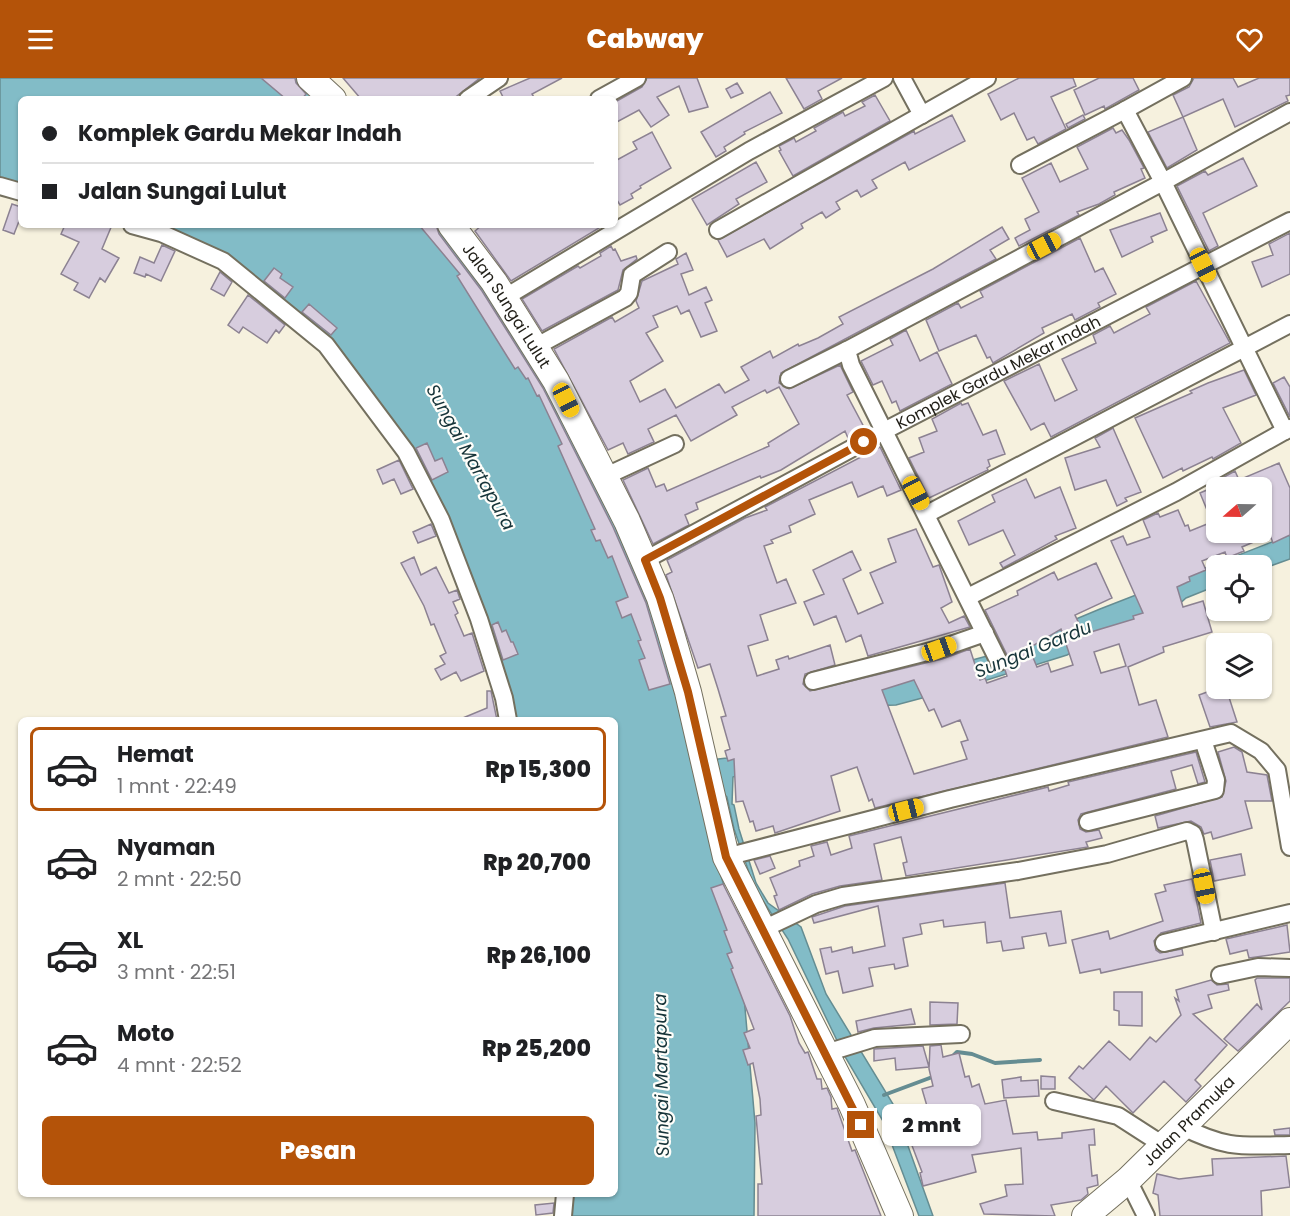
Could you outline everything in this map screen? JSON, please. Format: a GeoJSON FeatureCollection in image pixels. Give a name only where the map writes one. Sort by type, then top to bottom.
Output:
{"type":"FeatureCollection","features":[{"type":"Feature","properties":{"kind":"main road"},"geometry":{"type":"LineString","coordinates":[[310,78],[330,96]]}},
{"type":"Feature","properties":{"kind":"main road","name":"Jalan Sungai Lulut"},"geometry":{"type":"LineString","coordinates":[[453,228],[504,298],[535,347],[606,476],[645,560],[670,630],[717,817],[737,854],[767,926],[832,1051],[852,1105],[900,1216]]}},
{"type":"Feature","properties":{"kind":"main road","name":"Jalan Pramuka"},"geometry":{"type":"LineString","coordinates":[[1084,1216],[1128,1180],[1290,1021]]}},
{"type":"Feature","properties":{"kind":"street"},"geometry":{"type":"LineString","coordinates":[[472,96],[499,78]]}},
{"type":"Feature","properties":{"kind":"street"},"geometry":{"type":"LineString","coordinates":[[604,96],[637,78]]}},
{"type":"Feature","properties":{"kind":"street"},"geometry":{"type":"LineString","coordinates":[[504,298],[749,151],[884,78]]}},
{"type":"Feature","properties":{"kind":"street"},"geometry":{"type":"LineString","coordinates":[[902,78],[922,115]]}},
{"type":"Feature","properties":{"kind":"street"},"geometry":{"type":"LineString","coordinates":[[718,230],[987,78]]}},
{"type":"Feature","properties":{"kind":"street"},"geometry":{"type":"LineString","coordinates":[[1020,165],[1183,78]]}},
{"type":"Feature","properties":{"kind":"street"},"geometry":{"type":"LineString","coordinates":[[968,597],[1176,492],[1287,430],[1243,348],[1163,182],[1125,110]]}},
{"type":"Feature","properties":{"kind":"street"},"geometry":{"type":"LineString","coordinates":[[789,379],[1163,182],[1290,112]]}},
{"type":"Feature","properties":{"kind":"street"},"geometry":{"type":"LineString","coordinates":[[0,186],[18,191]]}},
{"type":"Feature","properties":{"kind":"street","name":"Komplek Gardu Mekar Indah"},"geometry":{"type":"LineString","coordinates":[[645,560],[884,431],[1290,221]]}},
{"type":"Feature","properties":{"kind":"street"},"geometry":{"type":"LineString","coordinates":[[143,228],[161,233],[223,261],[327,345],[406,452],[441,520],[479,619],[504,698],[507,717]]}},
{"type":"Feature","properties":{"kind":"street"},"geometry":{"type":"LineString","coordinates":[[535,347],[625,298],[631,287],[632,275],[668,252]]}},
{"type":"Feature","properties":{"kind":"street"},"geometry":{"type":"LineString","coordinates":[[927,514],[1290,324]]}},
{"type":"Feature","properties":{"kind":"street"},"geometry":{"type":"LineString","coordinates":[[847,350],[851,365],[999,662]]}},
{"type":"Feature","properties":{"kind":"street"},"geometry":{"type":"LineString","coordinates":[[606,476],[675,444]]}},
{"type":"Feature","properties":{"kind":"street"},"geometry":{"type":"LineString","coordinates":[[813,681],[939,649],[985,633]]}},
{"type":"Feature","properties":{"kind":"street"},"geometry":{"type":"LineString","coordinates":[[737,854],[950,799],[1231,734],[1271,760],[1281,784],[1282,808],[1290,847]]}},
{"type":"Feature","properties":{"kind":"street"},"geometry":{"type":"LineString","coordinates":[[1088,822],[1215,790],[1216,780],[1203,740]]}},
{"type":"Feature","properties":{"kind":"street"},"geometry":{"type":"LineString","coordinates":[[767,926],[816,904],[843,896],[1018,871],[1107,854],[1187,831],[1193,834],[1195,840],[1214,932]]}},
{"type":"Feature","properties":{"kind":"street"},"geometry":{"type":"LineString","coordinates":[[1164,943],[1290,913]]}},
{"type":"Feature","properties":{"kind":"street"},"geometry":{"type":"LineString","coordinates":[[1220,975],[1258,967],[1290,968]]}},
{"type":"Feature","properties":{"kind":"street"},"geometry":{"type":"LineString","coordinates":[[832,1051],[864,1040],[962,1034]]}},
{"type":"Feature","properties":{"kind":"street"},"geometry":{"type":"LineString","coordinates":[[1054,1101],[1118,1116],[1163,1145]]}},
{"type":"Feature","properties":{"kind":"street"},"geometry":{"type":"LineString","coordinates":[[1181,1126],[1207,1139],[1229,1146],[1290,1145]]}},
{"type":"Feature","properties":{"kind":"street"},"geometry":{"type":"LineString","coordinates":[[1128,1180],[1146,1216]]}},
{"type":"Feature","properties":{"kind":"street"},"geometry":{"type":"LineString","coordinates":[[563,1216],[565,1197]]}},
{"type":"Feature","properties":{"kind":"water"},"geometry":{"type":"Polygon","coordinates":[[[0,78],[298,78],[315,96],[18,96],[18,184],[0,180],[0,78]]]}},
{"type":"Feature","properties":{"kind":"water"},"geometry":{"type":"Polygon","coordinates":[[[155,228],[442,228],[565,407],[671,654],[692,762],[727,758],[903,679],[987,656],[1206,568],[1206,590],[1186,598],[1176,607],[1122,626],[1067,655],[971,685],[896,705],[865,706],[773,762],[733,777],[732,804],[756,883],[768,903],[801,927],[826,994],[893,1104],[933,1216],[919,1216],[883,1121],[844,1055],[788,939],[754,887],[734,829],[727,797],[722,792],[700,802],[739,939],[755,1123],[754,1216],[562,1216],[562,1197],[618,1197],[618,717],[513,717],[426,484],[294,313],[155,228]]]}},
{"type":"Feature","properties":{"kind":"water"},"geometry":{"type":"Polygon","coordinates":[[[1290,535],[1290,559],[1272,565],[1272,555],[1239,555],[1290,535]]]}},
{"type":"Feature","properties":{"kind":"building"},"geometry":{"type":"Polygon","coordinates":[[[261,78],[295,78],[296,83],[306,94],[304,96],[282,96],[261,78]]]}},
{"type":"Feature","properties":{"kind":"building"},"geometry":{"type":"Polygon","coordinates":[[[343,78],[480,78],[457,96],[358,96],[343,78]]]}},
{"type":"Feature","properties":{"kind":"building"},"geometry":{"type":"Polygon","coordinates":[[[530,78],[562,78],[532,94],[533,96],[502,96],[500,91],[530,78]]]}},
{"type":"Feature","properties":{"kind":"building"},"geometry":{"type":"Polygon","coordinates":[[[647,78],[697,78],[708,107],[689,112],[679,86],[657,97],[669,115],[651,127],[639,110],[618,121],[618,100],[642,87],[647,78]]]}},
{"type":"Feature","properties":{"kind":"building"},"geometry":{"type":"Polygon","coordinates":[[[786,78],[842,78],[818,91],[822,99],[804,109],[786,78]]]}},
{"type":"Feature","properties":{"kind":"building"},"geometry":{"type":"Polygon","coordinates":[[[1019,78],[1073,78],[1076,86],[1051,97],[1066,129],[1038,144],[1034,137],[1027,140],[1014,113],[1001,120],[988,94],[1019,78]]]}},
{"type":"Feature","properties":{"kind":"building"},"geometry":{"type":"Polygon","coordinates":[[[1099,78],[1133,78],[1139,90],[1105,109],[1104,106],[1085,115],[1074,90],[1099,78]]]}},
{"type":"Feature","properties":{"kind":"building"},"geometry":{"type":"Polygon","coordinates":[[[1194,78],[1233,78],[1238,87],[1259,78],[1290,78],[1290,95],[1286,96],[1288,101],[1235,127],[1223,99],[1183,117],[1173,95],[1189,87],[1194,78]]]}},
{"type":"Feature","properties":{"kind":"building"},"geometry":{"type":"Polygon","coordinates":[[[737,83],[743,93],[731,98],[726,89],[737,83]]]}},
{"type":"Feature","properties":{"kind":"building"},"geometry":{"type":"Polygon","coordinates":[[[770,92],[782,113],[744,132],[745,134],[724,147],[726,151],[716,157],[701,132],[770,92]]]}},
{"type":"Feature","properties":{"kind":"building"},"geometry":{"type":"Polygon","coordinates":[[[875,95],[890,121],[793,176],[779,151],[781,150],[779,146],[794,138],[796,142],[816,131],[814,128],[843,112],[845,116],[865,106],[862,102],[875,95]]]}},
{"type":"Feature","properties":{"kind":"building"},"geometry":{"type":"Polygon","coordinates":[[[952,115],[965,141],[909,170],[905,162],[872,180],[877,188],[861,197],[857,190],[836,202],[840,209],[826,218],[822,212],[801,224],[803,228],[770,249],[764,239],[727,257],[718,240],[914,131],[915,134],[952,115]]]}},
{"type":"Feature","properties":{"kind":"building"},"geometry":{"type":"Polygon","coordinates":[[[1083,115],[1085,119],[1068,128],[1066,124],[1083,115]]]}},
{"type":"Feature","properties":{"kind":"building"},"geometry":{"type":"Polygon","coordinates":[[[1183,117],[1197,150],[1167,168],[1148,132],[1183,117]]]}},
{"type":"Feature","properties":{"kind":"building"},"geometry":{"type":"Polygon","coordinates":[[[1113,128],[1116,133],[1122,130],[1129,140],[1144,168],[1141,169],[1145,178],[1114,192],[1115,195],[1077,212],[1079,215],[1019,246],[1015,238],[1030,230],[1025,219],[1039,212],[1022,178],[1051,163],[1060,182],[1088,169],[1077,147],[1113,128]]]}},
{"type":"Feature","properties":{"kind":"building"},"geometry":{"type":"Polygon","coordinates":[[[652,132],[671,168],[640,186],[641,188],[631,194],[633,198],[620,205],[618,202],[618,159],[637,149],[633,142],[652,132]]]}},
{"type":"Feature","properties":{"kind":"building"},"geometry":{"type":"Polygon","coordinates":[[[1243,158],[1257,186],[1203,213],[1218,246],[1209,251],[1177,186],[1205,171],[1208,175],[1243,158]]]}},
{"type":"Feature","properties":{"kind":"building"},"geometry":{"type":"Polygon","coordinates":[[[756,162],[767,182],[736,199],[739,204],[707,225],[692,199],[756,162]]]}},
{"type":"Feature","properties":{"kind":"building"},"geometry":{"type":"Polygon","coordinates":[[[12,204],[18,206],[18,224],[14,234],[3,230],[12,204]]]}},
{"type":"Feature","properties":{"kind":"building"},"geometry":{"type":"Polygon","coordinates":[[[1160,213],[1167,230],[1151,237],[1153,242],[1122,257],[1110,230],[1160,213]]]}},
{"type":"Feature","properties":{"kind":"building"},"geometry":{"type":"Polygon","coordinates":[[[1002,227],[1009,239],[990,250],[996,259],[781,373],[779,383],[789,389],[840,365],[853,392],[847,395],[865,429],[848,438],[845,431],[781,470],[761,478],[760,476],[696,503],[698,509],[685,515],[689,525],[653,544],[623,480],[648,468],[656,487],[664,484],[667,491],[769,446],[768,443],[799,424],[779,387],[767,393],[765,390],[732,407],[737,415],[691,441],[676,415],[648,429],[654,442],[628,454],[623,443],[608,450],[554,349],[612,317],[615,322],[639,308],[636,301],[642,281],[678,264],[676,259],[686,253],[693,270],[681,274],[689,295],[706,287],[712,300],[705,303],[717,331],[701,337],[689,310],[681,314],[677,306],[653,316],[658,327],[646,333],[663,361],[630,381],[640,402],[665,389],[676,408],[719,384],[725,393],[749,380],[741,367],[770,351],[773,358],[798,344],[799,346],[818,338],[843,324],[839,317],[933,269],[1002,227]]]}},
{"type":"Feature","properties":{"kind":"building"},"geometry":{"type":"Polygon","coordinates":[[[64,228],[111,228],[102,249],[119,258],[105,282],[100,278],[89,298],[74,290],[78,283],[61,274],[79,242],[61,234],[64,228]]]}},
{"type":"Feature","properties":{"kind":"building"},"geometry":{"type":"Polygon","coordinates":[[[422,228],[437,228],[439,234],[482,291],[543,388],[613,527],[646,603],[670,684],[649,690],[639,660],[645,658],[638,641],[641,640],[631,614],[622,618],[616,602],[628,597],[612,556],[608,558],[600,540],[596,541],[591,530],[595,529],[558,446],[562,444],[539,395],[537,396],[528,378],[526,379],[518,367],[515,369],[457,276],[460,274],[422,228]]]}},
{"type":"Feature","properties":{"kind":"building"},"geometry":{"type":"Polygon","coordinates":[[[478,228],[599,228],[511,281],[475,231],[478,228]]]}},
{"type":"Feature","properties":{"kind":"building"},"geometry":{"type":"Polygon","coordinates":[[[1290,233],[1290,274],[1262,287],[1252,262],[1273,255],[1269,244],[1290,233]]]}},
{"type":"Feature","properties":{"kind":"building"},"geometry":{"type":"Polygon","coordinates":[[[1080,238],[1095,272],[1103,268],[1116,294],[1098,303],[1100,307],[1075,320],[1072,314],[1042,328],[1044,333],[993,363],[990,357],[987,358],[976,335],[939,351],[926,320],[958,303],[961,308],[983,297],[980,291],[1080,238]]]}},
{"type":"Feature","properties":{"kind":"building"},"geometry":{"type":"Polygon","coordinates":[[[162,245],[175,251],[161,281],[146,274],[145,277],[134,273],[140,257],[154,263],[162,245]]]}},
{"type":"Feature","properties":{"kind":"building"},"geometry":{"type":"Polygon","coordinates":[[[611,246],[621,261],[636,256],[637,259],[623,270],[618,290],[542,331],[522,299],[578,266],[580,268],[601,256],[600,253],[611,246]]]}},
{"type":"Feature","properties":{"kind":"building"},"geometry":{"type":"Polygon","coordinates":[[[274,268],[282,274],[280,278],[293,287],[285,298],[264,281],[274,268]]]}},
{"type":"Feature","properties":{"kind":"building"},"geometry":{"type":"Polygon","coordinates":[[[220,272],[232,282],[224,296],[211,289],[220,272]]]}},
{"type":"Feature","properties":{"kind":"building"},"geometry":{"type":"Polygon","coordinates":[[[1196,281],[1230,343],[1051,437],[1044,423],[1031,430],[1004,381],[1039,364],[1055,401],[1077,390],[1062,359],[1096,343],[1093,335],[1110,326],[1114,333],[1150,314],[1146,307],[1196,281]]]}},
{"type":"Feature","properties":{"kind":"building"},"geometry":{"type":"Polygon","coordinates":[[[248,295],[285,325],[279,333],[276,330],[267,343],[243,327],[239,333],[228,325],[248,295]]]}},
{"type":"Feature","properties":{"kind":"building"},"geometry":{"type":"Polygon","coordinates":[[[309,304],[337,328],[331,335],[302,312],[309,304]]]}},
{"type":"Feature","properties":{"kind":"building"},"geometry":{"type":"Polygon","coordinates":[[[906,330],[920,361],[937,352],[952,384],[900,411],[896,401],[892,403],[882,381],[873,385],[861,361],[893,345],[890,339],[906,330]]]}},
{"type":"Feature","properties":{"kind":"building"},"geometry":{"type":"Polygon","coordinates":[[[1244,370],[1256,395],[1223,408],[1241,443],[1213,459],[1212,457],[1183,471],[1182,468],[1163,478],[1135,418],[1192,393],[1190,391],[1208,383],[1244,370]]]}},
{"type":"Feature","properties":{"kind":"building"},"geometry":{"type":"Polygon","coordinates":[[[1284,377],[1290,387],[1290,417],[1273,383],[1284,377]]]}},
{"type":"Feature","properties":{"kind":"building"},"geometry":{"type":"Polygon","coordinates":[[[961,403],[962,405],[968,403],[983,435],[996,430],[1005,454],[988,460],[990,466],[988,470],[929,498],[909,458],[924,452],[919,438],[937,431],[932,419],[961,403]]]}},
{"type":"Feature","properties":{"kind":"building"},"geometry":{"type":"Polygon","coordinates":[[[1113,428],[1141,492],[1125,498],[1127,501],[1117,506],[1106,480],[1075,490],[1065,458],[1100,447],[1095,438],[1113,428]]]}},
{"type":"Feature","properties":{"kind":"building"},"geometry":{"type":"Polygon","coordinates":[[[427,443],[435,461],[442,458],[448,472],[432,480],[416,448],[427,443]]]}},
{"type":"Feature","properties":{"kind":"building"},"geometry":{"type":"Polygon","coordinates":[[[880,447],[901,490],[887,496],[883,486],[858,497],[852,482],[809,500],[815,514],[789,526],[791,532],[771,540],[773,543],[764,546],[777,583],[786,579],[796,603],[760,615],[768,640],[748,646],[757,676],[779,669],[776,660],[788,656],[789,659],[830,645],[835,665],[805,674],[803,684],[810,691],[942,659],[970,649],[980,680],[985,678],[987,683],[1007,676],[1005,670],[1009,663],[1008,657],[985,610],[1018,595],[1017,591],[1054,572],[1058,580],[1096,563],[1112,598],[1075,615],[1084,634],[1134,619],[1133,616],[1143,613],[1111,541],[1123,536],[1127,545],[1150,537],[1143,520],[1158,513],[1160,517],[1178,510],[1185,526],[1188,525],[1190,531],[1206,524],[1206,543],[1251,543],[1242,547],[1244,551],[1234,555],[1226,555],[1225,552],[1206,555],[1206,559],[1202,561],[1206,570],[1189,577],[1190,581],[1177,587],[1183,607],[1203,601],[1206,621],[1209,621],[1212,632],[1163,647],[1164,652],[1128,667],[1139,705],[1156,700],[1168,737],[875,808],[872,799],[869,801],[857,767],[831,776],[840,811],[775,833],[773,826],[756,831],[753,821],[750,822],[743,801],[736,802],[734,759],[728,761],[725,751],[730,749],[721,717],[726,716],[718,689],[710,664],[698,668],[666,575],[672,572],[667,560],[745,518],[767,510],[765,507],[880,447]],[[1061,629],[1029,648],[1037,667],[1048,663],[1051,672],[1073,665],[1061,629]],[[1119,644],[1094,652],[1101,673],[1126,666],[1119,644]],[[914,680],[882,690],[914,774],[967,759],[961,742],[968,740],[960,720],[942,727],[934,709],[929,711],[914,680]]]}},
{"type":"Feature","properties":{"kind":"building"},"geometry":{"type":"Polygon","coordinates":[[[399,460],[413,489],[401,494],[394,479],[383,484],[377,470],[399,460]]]}},
{"type":"Feature","properties":{"kind":"building"},"geometry":{"type":"Polygon","coordinates":[[[1279,463],[1290,488],[1290,535],[1273,543],[1272,477],[1246,477],[1279,463]]]}},
{"type":"Feature","properties":{"kind":"building"},"geometry":{"type":"Polygon","coordinates":[[[1235,471],[1238,477],[1224,477],[1235,471]]]}},
{"type":"Feature","properties":{"kind":"building"},"geometry":{"type":"Polygon","coordinates":[[[1026,479],[1035,498],[1060,487],[1076,528],[1055,536],[1057,539],[1003,568],[1000,563],[1015,555],[1003,530],[969,545],[958,521],[995,502],[992,495],[1026,479]]]}},
{"type":"Feature","properties":{"kind":"building"},"geometry":{"type":"Polygon","coordinates":[[[1206,490],[1206,508],[1200,493],[1206,490]]]}},
{"type":"Feature","properties":{"kind":"building"},"geometry":{"type":"Polygon","coordinates":[[[431,524],[436,536],[418,543],[413,532],[431,524]]]}},
{"type":"Feature","properties":{"kind":"building"},"geometry":{"type":"Polygon","coordinates":[[[916,529],[933,567],[939,565],[952,602],[941,608],[949,623],[964,616],[970,627],[868,656],[861,635],[846,642],[836,616],[814,625],[804,602],[824,594],[813,570],[852,551],[861,570],[843,579],[858,614],[883,603],[870,573],[896,562],[888,539],[916,529]]]}},
{"type":"Feature","properties":{"kind":"building"},"geometry":{"type":"Polygon","coordinates":[[[414,557],[421,575],[436,567],[449,593],[457,590],[460,599],[453,602],[458,613],[455,615],[464,636],[472,633],[484,671],[461,681],[456,672],[441,680],[435,669],[445,664],[440,656],[446,653],[434,624],[431,625],[424,606],[401,563],[414,557]]]}},
{"type":"Feature","properties":{"kind":"building"},"geometry":{"type":"Polygon","coordinates":[[[498,622],[502,632],[506,630],[518,654],[503,660],[492,625],[498,622]]]}},
{"type":"Feature","properties":{"kind":"building"},"geometry":{"type":"Polygon","coordinates":[[[487,691],[491,691],[496,717],[465,717],[487,708],[487,691]]]}},
{"type":"Feature","properties":{"kind":"building"},"geometry":{"type":"Polygon","coordinates":[[[1206,692],[1206,699],[1230,699],[1237,722],[1210,727],[1199,695],[1206,692]]]}},
{"type":"Feature","properties":{"kind":"building"},"geometry":{"type":"Polygon","coordinates":[[[1234,747],[1242,752],[1247,772],[1267,775],[1272,801],[1245,801],[1252,828],[1213,839],[1211,832],[1204,834],[1201,827],[1191,821],[1158,828],[1155,816],[1222,797],[1226,781],[1218,752],[1234,747]]]}},
{"type":"Feature","properties":{"kind":"building"},"geometry":{"type":"Polygon","coordinates":[[[1196,752],[1205,782],[1198,784],[1192,765],[1171,771],[1176,789],[1081,814],[1078,820],[1080,829],[1086,832],[1099,830],[1102,838],[1086,842],[1088,847],[906,876],[903,863],[907,862],[901,837],[874,844],[882,880],[840,886],[812,894],[779,910],[774,896],[777,895],[770,878],[800,866],[799,861],[814,856],[811,846],[827,842],[831,855],[852,848],[849,836],[1048,787],[1049,791],[1069,785],[1068,782],[1196,752]]]}},
{"type":"Feature","properties":{"kind":"building"},"geometry":{"type":"Polygon","coordinates":[[[1241,854],[1245,875],[1214,881],[1210,860],[1241,854]]]}},
{"type":"Feature","properties":{"kind":"building"},"geometry":{"type":"Polygon","coordinates":[[[770,856],[775,868],[760,874],[754,860],[770,856]]]}},
{"type":"Feature","properties":{"kind":"building"},"geometry":{"type":"Polygon","coordinates":[[[1192,879],[1201,923],[1161,933],[1154,941],[1156,950],[1160,953],[1182,949],[1183,955],[1101,973],[1100,969],[1080,973],[1072,940],[1108,931],[1110,939],[1163,921],[1155,894],[1166,891],[1164,885],[1192,879]]]}},
{"type":"Feature","properties":{"kind":"building"},"geometry":{"type":"Polygon","coordinates":[[[1005,883],[1010,918],[1061,911],[1066,943],[1049,946],[1046,933],[1022,937],[1024,948],[1003,951],[1001,941],[987,943],[985,922],[944,927],[943,920],[920,924],[922,934],[903,938],[908,966],[895,969],[894,964],[869,968],[873,986],[843,993],[838,971],[826,974],[820,949],[831,947],[832,952],[852,947],[853,953],[885,946],[878,906],[814,923],[812,917],[845,906],[1005,883]]]}},
{"type":"Feature","properties":{"kind":"building"},"geometry":{"type":"Polygon","coordinates":[[[723,884],[790,1016],[799,1043],[805,1053],[808,1052],[817,1079],[821,1079],[822,1089],[827,1088],[831,1097],[832,1109],[837,1108],[852,1151],[855,1150],[881,1216],[758,1216],[758,1184],[762,1184],[756,1116],[761,1115],[760,1099],[753,1063],[748,1065],[743,1050],[750,1048],[744,1033],[754,1029],[731,969],[733,968],[727,954],[732,952],[724,931],[727,930],[711,888],[723,884]]]}},
{"type":"Feature","properties":{"kind":"building"},"geometry":{"type":"Polygon","coordinates":[[[1287,925],[1290,952],[1249,958],[1247,950],[1230,954],[1226,939],[1287,925]]]}},
{"type":"Feature","properties":{"kind":"building"},"geometry":{"type":"Polygon","coordinates":[[[1257,978],[1290,978],[1290,1001],[1238,1051],[1224,1039],[1257,1004],[1262,1010],[1255,980],[1257,978]]]}},
{"type":"Feature","properties":{"kind":"building"},"geometry":{"type":"Polygon","coordinates":[[[1211,980],[1217,985],[1228,984],[1229,990],[1208,995],[1212,1008],[1193,1014],[1227,1045],[1195,1080],[1201,1086],[1186,1102],[1164,1081],[1133,1113],[1106,1086],[1094,1100],[1069,1078],[1079,1066],[1083,1069],[1109,1041],[1130,1060],[1150,1037],[1156,1042],[1181,1015],[1175,998],[1179,1001],[1176,990],[1211,980]]]}},
{"type":"Feature","properties":{"kind":"building"},"geometry":{"type":"Polygon","coordinates":[[[1114,992],[1142,992],[1142,1026],[1119,1025],[1119,1011],[1114,1010],[1114,992]]]}},
{"type":"Feature","properties":{"kind":"building"},"geometry":{"type":"Polygon","coordinates":[[[930,1002],[958,1003],[957,1024],[930,1025],[930,1002]]]}},
{"type":"Feature","properties":{"kind":"building"},"geometry":{"type":"Polygon","coordinates":[[[911,1009],[915,1024],[858,1032],[856,1021],[911,1009]]]}},
{"type":"Feature","properties":{"kind":"building"},"geometry":{"type":"Polygon","coordinates":[[[941,1045],[943,1057],[959,1053],[965,1077],[969,1076],[972,1087],[979,1084],[985,1104],[1006,1100],[1013,1134],[1037,1132],[1038,1140],[1062,1138],[1062,1133],[1094,1129],[1095,1145],[1089,1145],[1092,1176],[1097,1175],[1098,1185],[1087,1188],[1088,1194],[1081,1200],[1051,1205],[1055,1216],[984,1214],[980,1204],[1007,1196],[1005,1185],[1023,1184],[1021,1148],[972,1155],[976,1172],[923,1186],[920,1173],[922,1172],[908,1135],[928,1128],[924,1114],[929,1113],[922,1089],[933,1086],[929,1069],[930,1046],[941,1045]]]}},
{"type":"Feature","properties":{"kind":"building"},"geometry":{"type":"Polygon","coordinates":[[[923,1046],[929,1067],[896,1070],[895,1058],[874,1061],[874,1049],[923,1046]]]}},
{"type":"Feature","properties":{"kind":"building"},"geometry":{"type":"Polygon","coordinates":[[[1041,1076],[1055,1077],[1055,1089],[1041,1089],[1041,1076]]]}},
{"type":"Feature","properties":{"kind":"building"},"geometry":{"type":"Polygon","coordinates":[[[1021,1077],[1021,1081],[1038,1080],[1039,1096],[1004,1098],[1002,1080],[1021,1077]]]}},
{"type":"Feature","properties":{"kind":"building"},"geometry":{"type":"Polygon","coordinates":[[[1290,1128],[1290,1135],[1275,1135],[1274,1130],[1290,1128]]]}},
{"type":"Feature","properties":{"kind":"building"},"geometry":{"type":"Polygon","coordinates":[[[1286,1156],[1290,1187],[1261,1191],[1262,1216],[1160,1216],[1158,1195],[1153,1193],[1157,1174],[1179,1179],[1213,1175],[1212,1159],[1286,1156]]]}},
{"type":"Feature","properties":{"kind":"building"},"geometry":{"type":"Polygon","coordinates":[[[554,1203],[553,1213],[536,1215],[535,1205],[554,1203]]]}},
{"type":"Feature","properties":{"kind":"waterway"},"geometry":{"type":"LineString","coordinates":[[952,1057],[957,1052],[972,1054],[995,1063],[1040,1060]]}},
{"type":"Feature","properties":{"kind":"waterway"},"geometry":{"type":"LineString","coordinates":[[884,1095],[935,1076]]}},
{"type":"Feature","properties":{"kind":"route"},"geometry":{"type":"LineString","coordinates":[[861,1125],[726,857],[688,692],[660,598],[645,560],[864,442]]}},
{"type":"Feature","properties":{"kind":"water label","name":"Sungai Martapura"},"geometry":{"type":"Point","coordinates":[471,457]}},
{"type":"Feature","properties":{"kind":"water label","name":"Sungai Gardu"},"geometry":{"type":"Point","coordinates":[1033,649]}},
{"type":"Feature","properties":{"kind":"water label","name":"Sungai Martapura"},"geometry":{"type":"Point","coordinates":[661,1075]}}]}
